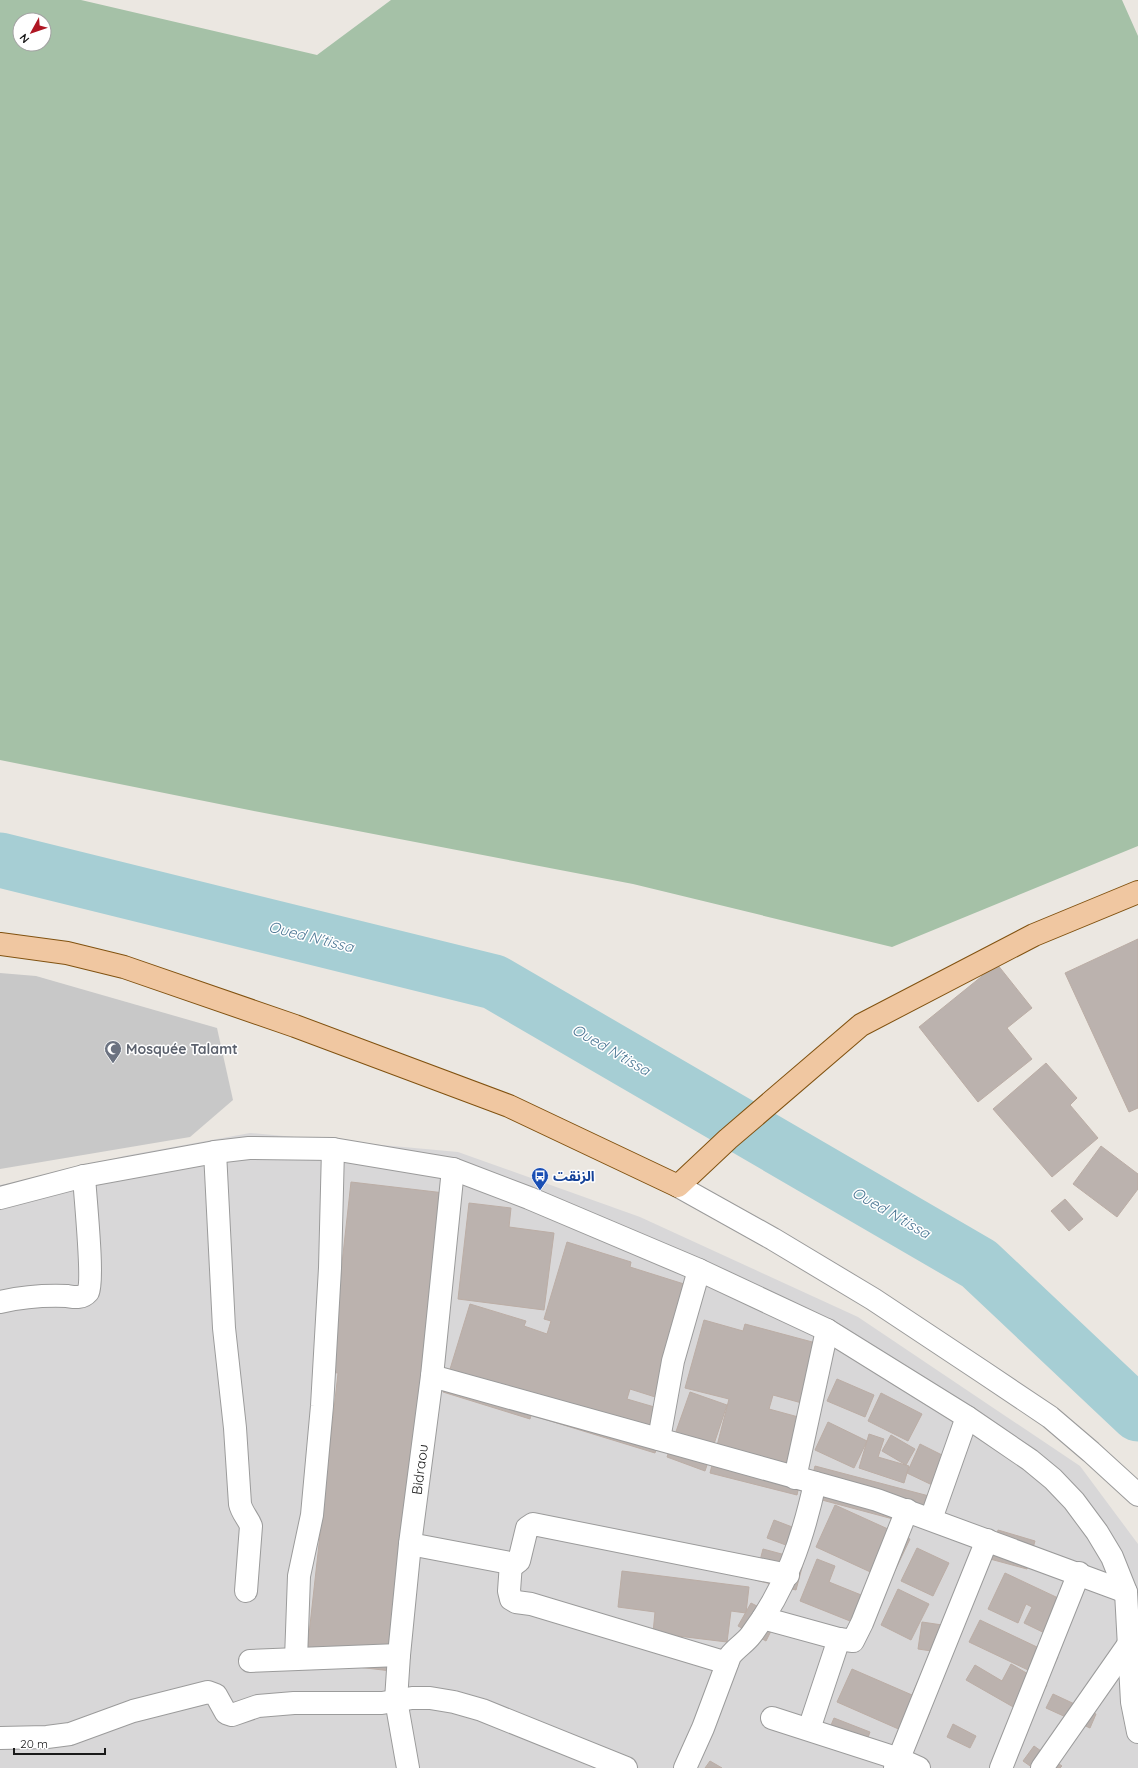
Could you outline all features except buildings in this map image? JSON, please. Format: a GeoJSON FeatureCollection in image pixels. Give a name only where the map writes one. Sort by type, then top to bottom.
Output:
{"type":"FeatureCollection","features":[{"type":"Feature","properties":{"kind":"main road"},"geometry":{"type":"LineString","coordinates":[[0,944],[67,953],[124,967],[295,1026],[509,1106],[678,1186],[728,1139],[861,1025],[1034,935],[1138,892]]}},
{"type":"Feature","properties":{"kind":"street"},"geometry":{"type":"LineString","coordinates":[[0,1198],[84,1176],[215,1152],[249,1148],[333,1149],[453,1169],[536,1201],[699,1270],[827,1330],[967,1417],[1030,1460],[1054,1479],[1074,1501],[1097,1532],[1112,1557],[1126,1592],[1132,1702],[1138,1732]]}},
{"type":"Feature","properties":{"kind":"street"},"geometry":{"type":"LineString","coordinates":[[296,1659],[299,1576],[312,1515],[322,1406],[330,1268],[333,1149]]}},
{"type":"Feature","properties":{"kind":"street"},"geometry":{"type":"LineString","coordinates":[[215,1152],[224,1328],[236,1435],[240,1504],[244,1515],[249,1520],[251,1526],[246,1591]]}},
{"type":"Feature","properties":{"kind":"street","name":"Bidraou"},"geometry":{"type":"LineString","coordinates":[[408,1768],[396,1700],[399,1655],[410,1544],[432,1376],[453,1169]]}},
{"type":"Feature","properties":{"kind":"street"},"geometry":{"type":"LineString","coordinates":[[0,1302],[18,1298],[44,1296],[79,1297],[88,1292],[90,1287],[84,1176]]}},
{"type":"Feature","properties":{"kind":"street"},"geometry":{"type":"LineString","coordinates":[[678,1186],[773,1239],[873,1299],[1050,1417],[1092,1452],[1138,1495]]}},
{"type":"Feature","properties":{"kind":"street"},"geometry":{"type":"LineString","coordinates":[[659,1440],[673,1361],[699,1270]]}},
{"type":"Feature","properties":{"kind":"street"},"geometry":{"type":"LineString","coordinates":[[685,1768],[703,1728],[726,1663],[732,1653],[746,1641],[763,1618],[788,1575],[805,1527],[805,1480],[827,1330]]}},
{"type":"Feature","properties":{"kind":"street"},"geometry":{"type":"LineString","coordinates":[[432,1376],[907,1510],[1079,1573],[1126,1592]]}},
{"type":"Feature","properties":{"kind":"street"},"geometry":{"type":"LineString","coordinates":[[931,1519],[967,1417]]}},
{"type":"Feature","properties":{"kind":"street"},"geometry":{"type":"LineString","coordinates":[[763,1618],[838,1639],[852,1641],[856,1638],[907,1510]]}},
{"type":"Feature","properties":{"kind":"street"},"geometry":{"type":"LineString","coordinates":[[410,1544],[515,1564],[519,1561],[527,1528],[533,1524],[788,1575]]}},
{"type":"Feature","properties":{"kind":"street"},"geometry":{"type":"LineString","coordinates":[[897,1764],[986,1540]]}},
{"type":"Feature","properties":{"kind":"street"},"geometry":{"type":"LineString","coordinates":[[511,1563],[509,1591],[511,1598],[514,1601],[531,1604],[726,1663]]}},
{"type":"Feature","properties":{"kind":"street"},"geometry":{"type":"LineString","coordinates":[[1000,1768],[1079,1573]]}},
{"type":"Feature","properties":{"kind":"street"},"geometry":{"type":"LineString","coordinates":[[809,1729],[838,1639]]}},
{"type":"Feature","properties":{"kind":"street"},"geometry":{"type":"LineString","coordinates":[[1042,1768],[1128,1645]]}},
{"type":"Feature","properties":{"kind":"street"},"geometry":{"type":"LineString","coordinates":[[250,1661],[399,1655]]}},
{"type":"Feature","properties":{"kind":"street"},"geometry":{"type":"LineString","coordinates":[[0,1738],[48,1737],[70,1734],[133,1711],[208,1692],[216,1695],[226,1713],[232,1715],[258,1706],[336,1702],[382,1703],[396,1700],[430,1698],[454,1702],[482,1710],[626,1768]]}},
{"type":"Feature","properties":{"kind":"street"},"geometry":{"type":"LineString","coordinates":[[772,1718],[809,1729],[897,1764],[919,1768]]}},
{"type":"Feature","properties":{"kind":"shaded area","name":"Mosquée Talamt"},"geometry":{"type":"Polygon","coordinates":[[[0,973],[36,976],[217,1028],[233,1100],[190,1137],[0,1169],[0,973]]]}},
{"type":"Feature","properties":{"kind":"shaded area"},"geometry":{"type":"Polygon","coordinates":[[[250,1133],[458,1152],[640,1217],[858,1317],[1080,1466],[1138,1544],[1138,1768],[0,1768],[0,1185],[46,1177],[124,1156],[250,1133]]]}},
{"type":"Feature","properties":{"kind":"green space"},"geometry":{"type":"Polygon","coordinates":[[[0,0],[81,0],[317,55],[391,0],[1122,0],[1138,36],[1138,846],[892,947],[633,884],[254,811],[0,760],[0,0]]]}},
{"type":"Feature","properties":{"kind":"waterway","name":"Oued N'tissa"},"geometry":{"type":"LineString","coordinates":[[0,860],[494,982],[979,1264],[1138,1414]]}},
{"type":"Feature","properties":{"kind":"place","name":"Mosquée Talamt"},"geometry":{"type":"Point","coordinates":[113,1064]}},
{"type":"Feature","properties":{"kind":"place","name":"الزنقت"},"geometry":{"type":"Point","coordinates":[540,1191]}}]}
